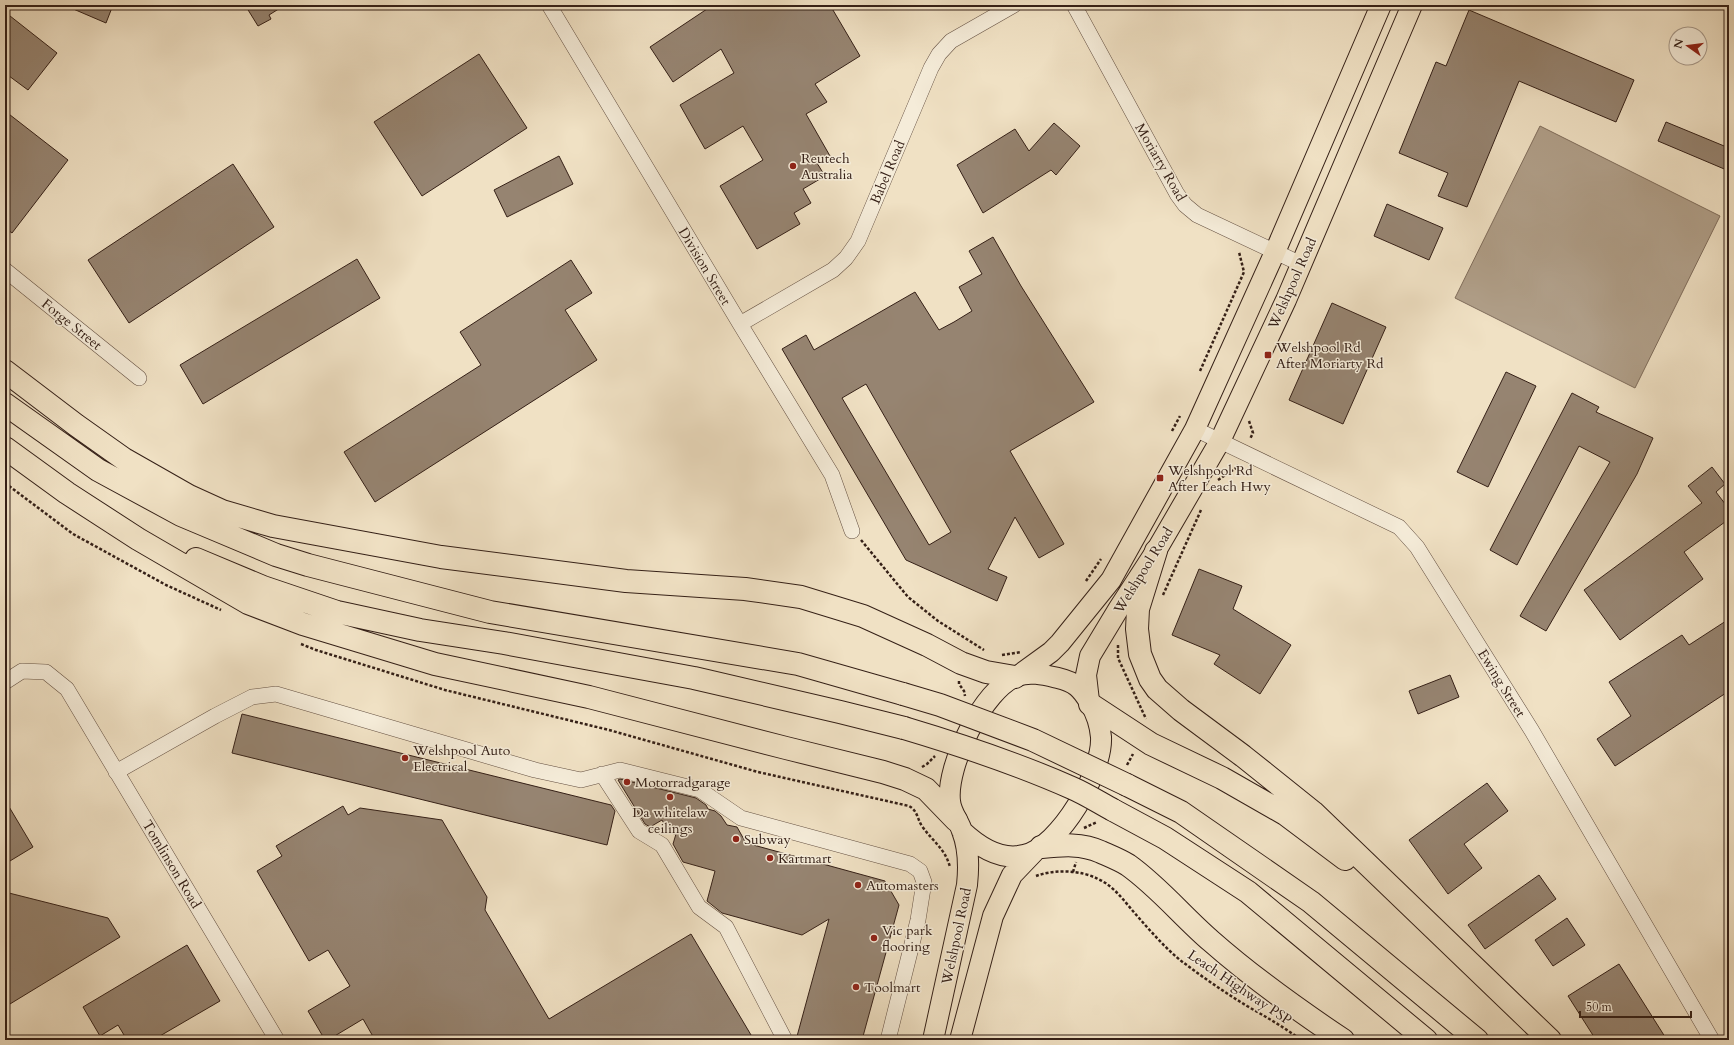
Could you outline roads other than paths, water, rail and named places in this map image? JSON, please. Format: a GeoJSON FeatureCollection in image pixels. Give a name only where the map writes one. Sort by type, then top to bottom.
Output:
{"type":"FeatureCollection","features":[{"type":"Feature","properties":{"kind":"highway"},"geometry":{"type":"LineString","coordinates":[[5,371],[76,425],[124,459],[189,496],[222,511],[273,526],[441,557],[626,580],[745,589],[801,597],[863,616],[927,645],[961,663],[986,672],[1016,676]]}},
{"type":"Feature","properties":{"kind":"highway"},"geometry":{"type":"LineString","coordinates":[[5,404],[98,470],[188,518],[276,555],[375,584],[490,612],[798,664],[940,705],[1033,740],[1181,812],[1311,902],[1477,1040]]}},
{"type":"Feature","properties":{"kind":"highway"},"geometry":{"type":"LineString","coordinates":[[5,448],[67,493],[138,539],[248,603],[303,624],[435,664],[589,697],[883,772],[905,779],[926,790],[959,825]]}},
{"type":"Feature","properties":{"kind":"highway"},"geometry":{"type":"LineString","coordinates":[[67,493],[191,557],[263,587],[337,612],[420,630],[504,643],[694,678],[840,712],[954,742],[1074,788],[1165,838],[1248,892],[1426,1040]]}},
{"type":"Feature","properties":{"kind":"highway"},"geometry":{"type":"LineString","coordinates":[[1156,551],[1138,609],[1137,640],[1140,654],[1150,679],[1164,697],[1243,756],[1313,812],[1384,878],[1468,963],[1550,1040]]}},
{"type":"Feature","properties":{"kind":"highway"},"geometry":{"type":"LineString","coordinates":[[1090,702],[1151,744],[1222,778],[1285,814],[1333,850],[1468,963]]}},
{"type":"Feature","properties":{"kind":"highway"},"geometry":{"type":"LineString","coordinates":[[1037,850],[1069,844],[1080,845],[1100,851],[1128,865],[1158,890],[1219,948],[1272,990],[1343,1040]]}},
{"type":"Feature","properties":{"kind":"main road","name":"Welshpool Road"},"geometry":{"type":"LineString","coordinates":[[933,1040],[967,885],[969,860],[959,825],[950,801],[950,785],[962,746],[977,716],[988,699],[1000,686],[1051,652],[1111,580],[1195,429],[1275,252],[1381,5]]}},
{"type":"Feature","properties":{"kind":"main road","name":"Welshpool Road"},"geometry":{"type":"LineString","coordinates":[[960,1040],[993,916],[1012,875],[1037,850],[1057,833],[1075,809],[1088,786],[1094,771],[1101,738],[1095,712],[1090,702],[1086,675],[1090,656],[1156,551],[1220,441],[1286,300],[1412,5]]}},
{"type":"Feature","properties":{"kind":"main road"},"geometry":{"type":"LineString","coordinates":[[1235,341],[1247,328],[1266,302],[1273,298],[1286,300]]}},
{"type":"Feature","properties":{"kind":"main road"},"geometry":{"type":"LineString","coordinates":[[1016,676],[1037,674],[1070,681],[1079,687],[1090,702]]}},
{"type":"Feature","properties":{"kind":"main road"},"geometry":{"type":"LineString","coordinates":[[959,825],[979,846],[993,852],[1017,856],[1037,850]]}},
{"type":"Feature","properties":{"kind":"street","name":"Division Street"},"geometry":{"type":"LineString","coordinates":[[549,5],[740,324],[832,474],[852,531]]}},
{"type":"Feature","properties":{"kind":"street","name":"Babel Road"},"geometry":{"type":"LineString","coordinates":[[740,324],[832,270],[846,258],[858,241],[930,68],[939,54],[951,41],[1014,5]]}},
{"type":"Feature","properties":{"kind":"street","name":"Moriarty Road"},"geometry":{"type":"LineString","coordinates":[[1074,5],[1185,205],[1197,215],[1301,264]]}},
{"type":"Feature","properties":{"kind":"street","name":"Forge Street"},"geometry":{"type":"LineString","coordinates":[[5,270],[139,378]]}},
{"type":"Feature","properties":{"kind":"street","name":"Ewing Street"},"geometry":{"type":"LineString","coordinates":[[1195,429],[1399,527],[1417,547],[1532,731],[1712,1040]]}},
{"type":"Feature","properties":{"kind":"street","name":"Tomlinson Road"},"geometry":{"type":"LineString","coordinates":[[5,682],[22,671],[46,672],[67,689],[277,1040]]}},
{"type":"Feature","properties":{"kind":"street"},"geometry":{"type":"LineString","coordinates":[[116,772],[215,716],[252,697],[276,694],[535,770],[581,780],[620,770],[700,790],[741,818],[910,864],[920,871],[924,882],[918,920],[888,1040]]}},
{"type":"Feature","properties":{"kind":"street"},"geometry":{"type":"LineString","coordinates":[[602,774],[639,831],[662,845],[699,907],[726,927],[785,1040]]}},
{"type":"Feature","properties":{"kind":"place","name":"Reutech Australia"},"geometry":{"type":"Point","coordinates":[793,166]}},
{"type":"Feature","properties":{"kind":"place","name":"Welshpool Rd After Moriarty Rd"},"geometry":{"type":"Point","coordinates":[1268,355]}},
{"type":"Feature","properties":{"kind":"place","name":"Welshpool Rd After Leach Hwy"},"geometry":{"type":"Point","coordinates":[1160,478]}},
{"type":"Feature","properties":{"kind":"place","name":"Welshpool Auto Electrical"},"geometry":{"type":"Point","coordinates":[405,758]}},
{"type":"Feature","properties":{"kind":"place","name":"Motorradgarage"},"geometry":{"type":"Point","coordinates":[627,782]}},
{"type":"Feature","properties":{"kind":"place","name":"Da whitelaw ceilings"},"geometry":{"type":"Point","coordinates":[670,797]}},
{"type":"Feature","properties":{"kind":"place","name":"Subway"},"geometry":{"type":"Point","coordinates":[736,839]}},
{"type":"Feature","properties":{"kind":"place","name":"Kartmart"},"geometry":{"type":"Point","coordinates":[770,858]}},
{"type":"Feature","properties":{"kind":"place","name":"Automasters"},"geometry":{"type":"Point","coordinates":[858,885]}},
{"type":"Feature","properties":{"kind":"place","name":"Vic park flooring"},"geometry":{"type":"Point","coordinates":[874,938]}},
{"type":"Feature","properties":{"kind":"place","name":"Toolmart"},"geometry":{"type":"Point","coordinates":[856,987]}}]}
